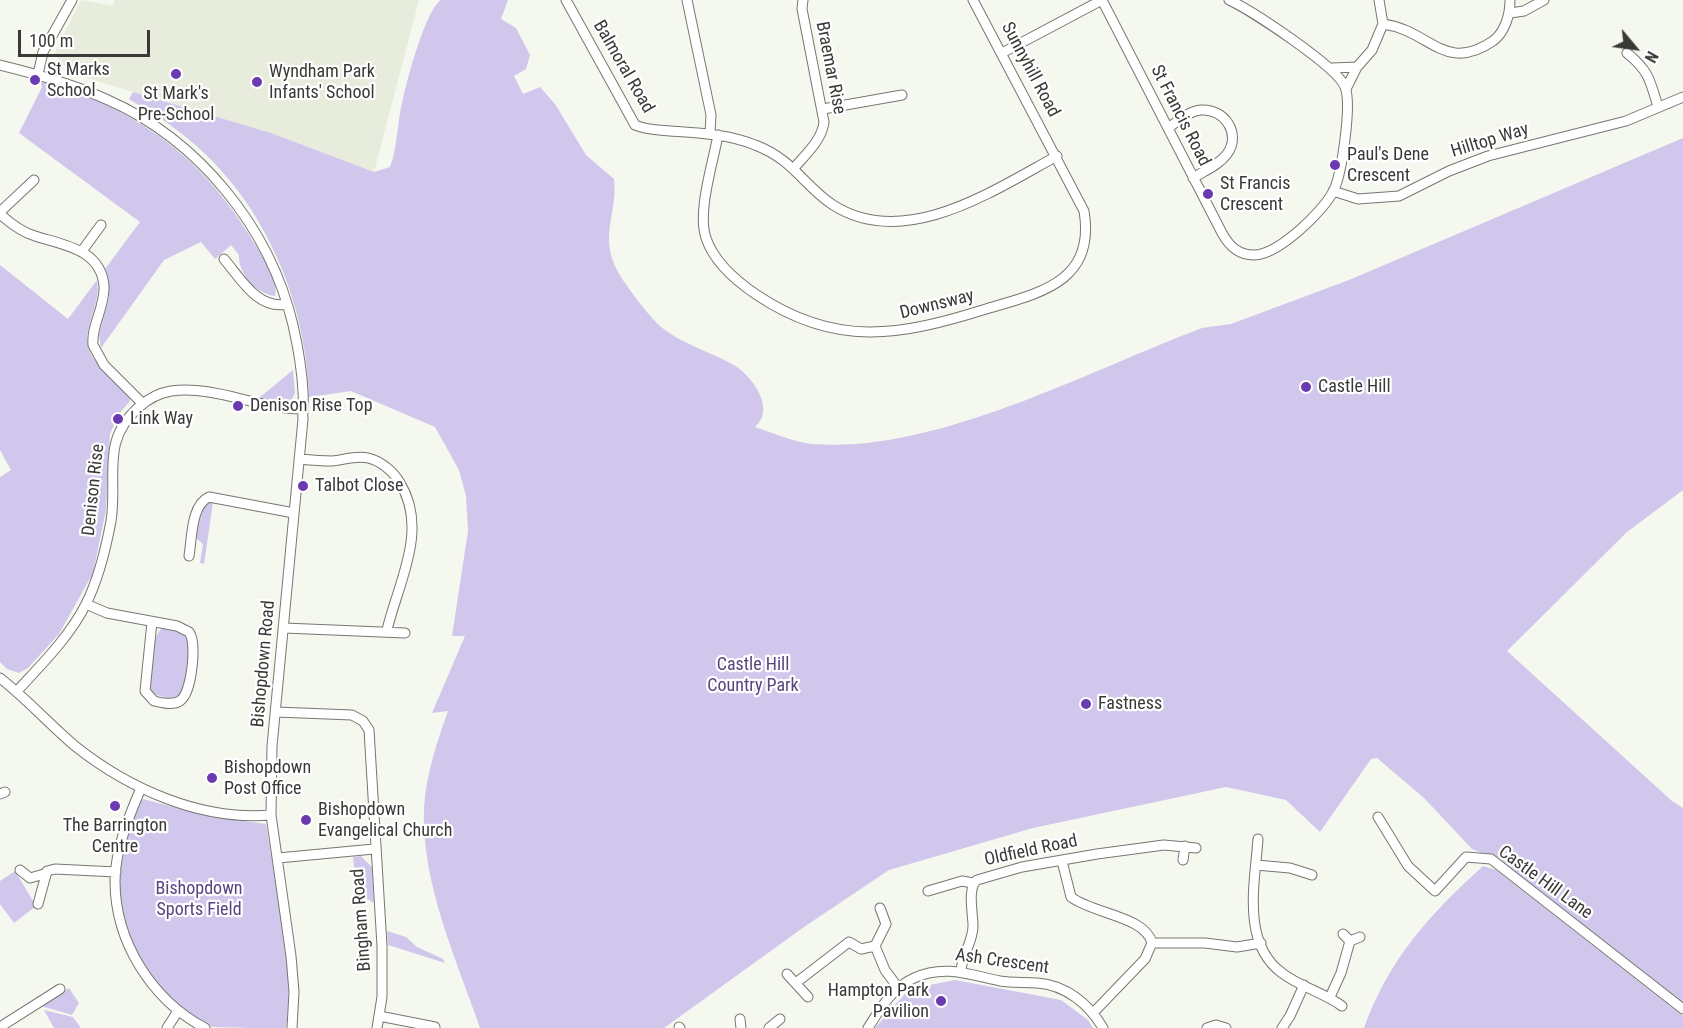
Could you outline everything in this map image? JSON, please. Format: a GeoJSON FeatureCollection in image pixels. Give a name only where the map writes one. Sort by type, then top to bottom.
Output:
{"type":"FeatureCollection","features":[{"type":"Feature","properties":{"kind":"street"},"geometry":{"type":"LineString","coordinates":[[38,74],[43,52],[72,0]]}},
{"type":"Feature","properties":{"kind":"street","name":"Balmoral Road"},"geometry":{"type":"LineString","coordinates":[[566,0],[634,124],[647,129],[714,135],[760,147],[794,168],[834,206],[859,217],[887,222],[920,218],[955,207],[1057,156]]}},
{"type":"Feature","properties":{"kind":"street","name":"Downsway"},"geometry":{"type":"LineString","coordinates":[[687,0],[714,135],[704,219],[706,239],[722,265],[750,291],[783,311],[825,326],[865,332],[892,333],[933,326],[1047,290],[1064,278],[1080,258],[1086,226],[1081,200],[1057,156]]}},
{"type":"Feature","properties":{"kind":"street","name":"Braemar Rise"},"geometry":{"type":"LineString","coordinates":[[794,168],[824,131],[823,109],[802,9],[803,0]]}},
{"type":"Feature","properties":{"kind":"street","name":"Sunnyhill Road"},"geometry":{"type":"LineString","coordinates":[[973,0],[1057,156]]}},
{"type":"Feature","properties":{"kind":"street"},"geometry":{"type":"LineString","coordinates":[[1002,52],[1102,0]]}},
{"type":"Feature","properties":{"kind":"street","name":"St Francis Road"},"geometry":{"type":"LineString","coordinates":[[1102,0],[1231,247],[1251,255],[1269,251],[1307,222],[1333,191]]}},
{"type":"Feature","properties":{"kind":"street"},"geometry":{"type":"LineString","coordinates":[[1229,0],[1257,15],[1311,56],[1332,68],[1346,89]]}},
{"type":"Feature","properties":{"kind":"street"},"geometry":{"type":"LineString","coordinates":[[1333,191],[1344,152],[1346,89],[1357,67],[1372,50],[1383,24],[1379,0]]}},
{"type":"Feature","properties":{"kind":"street"},"geometry":{"type":"LineString","coordinates":[[1383,24],[1400,27],[1439,49],[1460,55],[1480,50],[1498,37],[1510,13],[1510,0]]}},
{"type":"Feature","properties":{"kind":"street"},"geometry":{"type":"LineString","coordinates":[[1510,13],[1524,10],[1544,0]]}},
{"type":"Feature","properties":{"kind":"street"},"geometry":{"type":"LineString","coordinates":[[1626,53],[1648,74],[1658,107]]}},
{"type":"Feature","properties":{"kind":"street","name":"Bishopdown Road"},"geometry":{"type":"LineString","coordinates":[[0,65],[38,74],[83,89],[125,108],[157,127],[191,154],[219,183],[246,218],[267,253],[287,304],[301,368],[304,396],[276,712],[271,815],[293,978],[292,1028]]}},
{"type":"Feature","properties":{"kind":"street"},"geometry":{"type":"LineString","coordinates":[[1332,68],[1357,67]]}},
{"type":"Feature","properties":{"kind":"street"},"geometry":{"type":"LineString","coordinates":[[823,109],[902,95]]}},
{"type":"Feature","properties":{"kind":"street","name":"Hilltop Way"},"geometry":{"type":"LineString","coordinates":[[1333,191],[1358,199],[1399,196],[1449,171],[1488,156],[1626,121],[1683,97]]}},
{"type":"Feature","properties":{"kind":"street"},"geometry":{"type":"LineString","coordinates":[[1168,128],[1188,115],[1203,110],[1220,115],[1230,126],[1232,144],[1227,155],[1193,178]]}},
{"type":"Feature","properties":{"kind":"street"},"geometry":{"type":"LineString","coordinates":[[34,180],[0,213],[27,233],[82,251],[99,268],[104,300],[93,335],[93,345],[104,365],[142,404]]}},
{"type":"Feature","properties":{"kind":"street"},"geometry":{"type":"LineString","coordinates":[[82,251],[101,225]]}},
{"type":"Feature","properties":{"kind":"street"},"geometry":{"type":"LineString","coordinates":[[224,259],[262,301],[273,305],[287,304]]}},
{"type":"Feature","properties":{"kind":"street","name":"Denison Rise"},"geometry":{"type":"LineString","coordinates":[[18,690],[58,645],[86,604],[111,521],[115,438],[127,418],[142,404],[169,391],[195,391],[276,407],[302,409]]}},
{"type":"Feature","properties":{"kind":"street"},"geometry":{"type":"LineString","coordinates":[[299,459],[331,461],[360,457],[373,459],[394,475],[406,494],[412,514],[412,540],[387,630]]}},
{"type":"Feature","properties":{"kind":"street"},"geometry":{"type":"LineString","coordinates":[[189,556],[197,511],[200,503],[209,497],[294,513]]}},
{"type":"Feature","properties":{"kind":"street"},"geometry":{"type":"LineString","coordinates":[[86,604],[106,613],[182,627],[194,639],[188,691],[183,699],[175,703],[154,701],[145,691],[152,622]]}},
{"type":"Feature","properties":{"kind":"street"},"geometry":{"type":"LineString","coordinates":[[284,628],[387,630],[405,633]]}},
{"type":"Feature","properties":{"kind":"street"},"geometry":{"type":"LineString","coordinates":[[0,678],[18,690],[75,745],[141,788],[202,808],[238,814],[271,815]]}},
{"type":"Feature","properties":{"kind":"street","name":"Bingham Road"},"geometry":{"type":"LineString","coordinates":[[276,712],[352,715],[365,723],[369,734],[374,849],[382,946],[377,1028]]}},
{"type":"Feature","properties":{"kind":"street"},"geometry":{"type":"LineString","coordinates":[[141,788],[127,825],[116,872],[117,905],[130,947],[149,981],[178,1011],[205,1028]]}},
{"type":"Feature","properties":{"kind":"street","name":"Castle Hill Lane"},"geometry":{"type":"LineString","coordinates":[[1378,817],[1407,866],[1435,891],[1466,857],[1491,859],[1683,1009]]}},
{"type":"Feature","properties":{"kind":"street"},"geometry":{"type":"LineString","coordinates":[[1258,839],[1253,911],[1261,943],[1277,970],[1342,1006]]}},
{"type":"Feature","properties":{"kind":"street","name":"Oldfield Road"},"geometry":{"type":"LineString","coordinates":[[961,970],[963,958],[973,934],[974,883],[1022,867],[1160,846],[1196,848]]}},
{"type":"Feature","properties":{"kind":"street"},"geometry":{"type":"LineString","coordinates":[[1183,860],[1185,846]]}},
{"type":"Feature","properties":{"kind":"street"},"geometry":{"type":"LineString","coordinates":[[278,858],[374,849]]}},
{"type":"Feature","properties":{"kind":"street"},"geometry":{"type":"LineString","coordinates":[[1062,861],[1071,897],[1104,913],[1136,923],[1149,935],[1152,943],[1145,959],[1093,1013]]}},
{"type":"Feature","properties":{"kind":"street"},"geometry":{"type":"LineString","coordinates":[[1256,865],[1290,868],[1312,875]]}},
{"type":"Feature","properties":{"kind":"street"},"geometry":{"type":"LineString","coordinates":[[20,870],[30,878],[55,869],[116,872]]}},
{"type":"Feature","properties":{"kind":"street"},"geometry":{"type":"LineString","coordinates":[[38,904],[44,874]]}},
{"type":"Feature","properties":{"kind":"street"},"geometry":{"type":"LineString","coordinates":[[928,891],[962,880],[974,883]]}},
{"type":"Feature","properties":{"kind":"street"},"geometry":{"type":"LineString","coordinates":[[843,933],[849,942],[861,950],[875,946],[886,924],[880,908]]}},
{"type":"Feature","properties":{"kind":"street"},"geometry":{"type":"LineString","coordinates":[[1329,997],[1341,973],[1346,938],[1360,937]]}},
{"type":"Feature","properties":{"kind":"street"},"geometry":{"type":"LineString","coordinates":[[797,982],[849,942]]}},
{"type":"Feature","properties":{"kind":"street"},"geometry":{"type":"LineString","coordinates":[[1152,943],[1204,942],[1237,947],[1261,943]]}},
{"type":"Feature","properties":{"kind":"street"},"geometry":{"type":"LineString","coordinates":[[875,946],[885,970],[899,989]]}},
{"type":"Feature","properties":{"kind":"street","name":"Ash Crescent"},"geometry":{"type":"LineString","coordinates":[[868,1028],[886,1000],[921,975],[961,970],[1003,981],[1052,985],[1073,996],[1093,1013],[1103,1028]]}},
{"type":"Feature","properties":{"kind":"street"},"geometry":{"type":"LineString","coordinates":[[787,974],[790,980],[797,982],[808,997]]}},
{"type":"Feature","properties":{"kind":"street"},"geometry":{"type":"LineString","coordinates":[[1282,1028],[1304,985]]}},
{"type":"Feature","properties":{"kind":"street"},"geometry":{"type":"LineString","coordinates":[[0,1027],[60,989]]}},
{"type":"Feature","properties":{"kind":"street"},"geometry":{"type":"LineString","coordinates":[[167,1028],[178,1011]]}},
{"type":"Feature","properties":{"kind":"street"},"geometry":{"type":"LineString","coordinates":[[379,1016],[435,1027]]}},
{"type":"Feature","properties":{"kind":"street"},"geometry":{"type":"LineString","coordinates":[[769,1028],[780,1020]]}},
{"type":"Feature","properties":{"kind":"street"},"geometry":{"type":"LineString","coordinates":[[1207,1028],[1216,1025],[1226,1028]]}},
{"type":"Feature","properties":{"kind":"shaded area"},"geometry":{"type":"Polygon","coordinates":[[[81,0],[113,6],[115,0],[419,0],[374,172],[271,133],[73,74],[54,54],[81,0]]]}},
{"type":"Feature","properties":{"kind":"green space","name":"Castle Hill Country Park"},"geometry":{"type":"Polygon","coordinates":[[[441,0],[508,0],[501,19],[516,28],[530,55],[526,69],[514,76],[523,94],[540,87],[555,104],[586,155],[614,179],[610,247],[612,259],[626,285],[650,315],[669,333],[737,367],[750,379],[763,404],[761,420],[755,427],[812,444],[859,444],[909,436],[1010,406],[1202,328],[1231,324],[1349,280],[1683,138],[1683,490],[1627,532],[1507,651],[1672,801],[1683,808],[1683,1005],[1496,859],[1472,849],[1424,798],[1377,758],[1371,759],[1320,832],[1286,800],[1226,787],[1033,828],[889,870],[804,927],[664,1028],[480,1028],[442,920],[428,864],[425,836],[424,808],[427,783],[448,711],[432,713],[465,636],[452,636],[468,531],[466,496],[459,470],[435,427],[351,391],[309,397],[306,360],[289,287],[257,218],[235,187],[210,159],[176,129],[129,99],[133,92],[271,133],[374,172],[390,167],[395,150],[401,107],[413,62],[423,30],[435,6],[441,0]]]}},
{"type":"Feature","properties":{"kind":"green space"},"geometry":{"type":"Polygon","coordinates":[[[40,81],[108,106],[138,122],[166,141],[191,163],[236,215],[273,276],[275,296],[262,291],[250,282],[242,269],[239,255],[231,245],[215,259],[201,242],[164,260],[101,348],[99,335],[109,298],[105,269],[140,222],[19,133],[42,87],[40,81]]]}},
{"type":"Feature","properties":{"kind":"green space"},"geometry":{"type":"Polygon","coordinates":[[[0,265],[68,319],[97,280],[97,299],[88,335],[90,352],[99,365],[124,386],[130,401],[118,415],[110,434],[106,510],[93,573],[59,634],[28,668],[19,673],[7,669],[0,662],[0,477],[11,470],[0,450],[0,265]]]}},
{"type":"Feature","properties":{"kind":"green space"},"geometry":{"type":"Polygon","coordinates":[[[293,370],[295,393],[292,399],[281,402],[259,398],[293,370]]]}},
{"type":"Feature","properties":{"kind":"green space"},"geometry":{"type":"Polygon","coordinates":[[[209,501],[213,502],[204,564],[200,563],[203,544],[196,538],[201,507],[209,501]]]}},
{"type":"Feature","properties":{"kind":"green space"},"geometry":{"type":"Polygon","coordinates":[[[164,627],[181,630],[190,640],[187,681],[180,695],[171,699],[153,694],[150,679],[155,639],[164,627]]]}},
{"type":"Feature","properties":{"kind":"green space","name":"Bishopdown Sports Field"},"geometry":{"type":"Polygon","coordinates":[[[143,799],[208,816],[266,824],[286,954],[288,1005],[286,1028],[212,1027],[194,1019],[177,1007],[149,974],[129,934],[119,895],[120,865],[128,832],[135,811],[143,799]]]}},
{"type":"Feature","properties":{"kind":"green space"},"geometry":{"type":"Polygon","coordinates":[[[361,856],[372,867],[374,903],[358,893],[358,876],[355,876],[353,857],[361,856]]]}},
{"type":"Feature","properties":{"kind":"green space"},"geometry":{"type":"Polygon","coordinates":[[[1483,866],[1496,870],[1683,1016],[1683,1028],[1364,1028],[1374,1003],[1398,959],[1445,902],[1483,866]]]}},
{"type":"Feature","properties":{"kind":"green space"},"geometry":{"type":"Polygon","coordinates":[[[15,871],[36,906],[14,923],[0,904],[0,881],[15,871]]]}},
{"type":"Feature","properties":{"kind":"green space"},"geometry":{"type":"Polygon","coordinates":[[[387,931],[406,937],[417,947],[443,959],[445,963],[388,945],[387,931]]]}},
{"type":"Feature","properties":{"kind":"green space"},"geometry":{"type":"Polygon","coordinates":[[[955,980],[1061,1000],[1088,1020],[1093,1028],[875,1028],[909,989],[955,980]]]}},
{"type":"Feature","properties":{"kind":"green space"},"geometry":{"type":"Polygon","coordinates":[[[69,988],[79,1003],[72,1015],[41,1006],[69,988]]]}},
{"type":"Feature","properties":{"kind":"green space"},"geometry":{"type":"Polygon","coordinates":[[[44,1010],[73,1017],[81,1028],[54,1028],[44,1010]]]}},
{"type":"Feature","properties":{"kind":"place","name":"St Mark's Pre-School"},"geometry":{"type":"Point","coordinates":[176,74]}},
{"type":"Feature","properties":{"kind":"place","name":"St Marks School"},"geometry":{"type":"Point","coordinates":[35,80]}},
{"type":"Feature","properties":{"kind":"place","name":"Wyndham Park Infants' School"},"geometry":{"type":"Point","coordinates":[257,82]}},
{"type":"Feature","properties":{"kind":"place","name":"Paul's Dene Crescent"},"geometry":{"type":"Point","coordinates":[1335,165]}},
{"type":"Feature","properties":{"kind":"place","name":"St Francis Crescent"},"geometry":{"type":"Point","coordinates":[1208,194]}},
{"type":"Feature","properties":{"kind":"place","name":"Castle Hill"},"geometry":{"type":"Point","coordinates":[1306,387]}},
{"type":"Feature","properties":{"kind":"place","name":"Denison Rise Top"},"geometry":{"type":"Point","coordinates":[238,406]}},
{"type":"Feature","properties":{"kind":"place","name":"Link Way"},"geometry":{"type":"Point","coordinates":[118,419]}},
{"type":"Feature","properties":{"kind":"place","name":"Talbot Close"},"geometry":{"type":"Point","coordinates":[303,486]}},
{"type":"Feature","properties":{"kind":"place","name":"Fastness"},"geometry":{"type":"Point","coordinates":[1086,704]}},
{"type":"Feature","properties":{"kind":"place","name":"Bishopdown Post Office"},"geometry":{"type":"Point","coordinates":[212,778]}},
{"type":"Feature","properties":{"kind":"place","name":"The Barrington Centre"},"geometry":{"type":"Point","coordinates":[115,806]}},
{"type":"Feature","properties":{"kind":"place","name":"Bishopdown Evangelical Church"},"geometry":{"type":"Point","coordinates":[306,820]}},
{"type":"Feature","properties":{"kind":"place","name":"Hampton Park Pavilion"},"geometry":{"type":"Point","coordinates":[941,1001]}}]}
